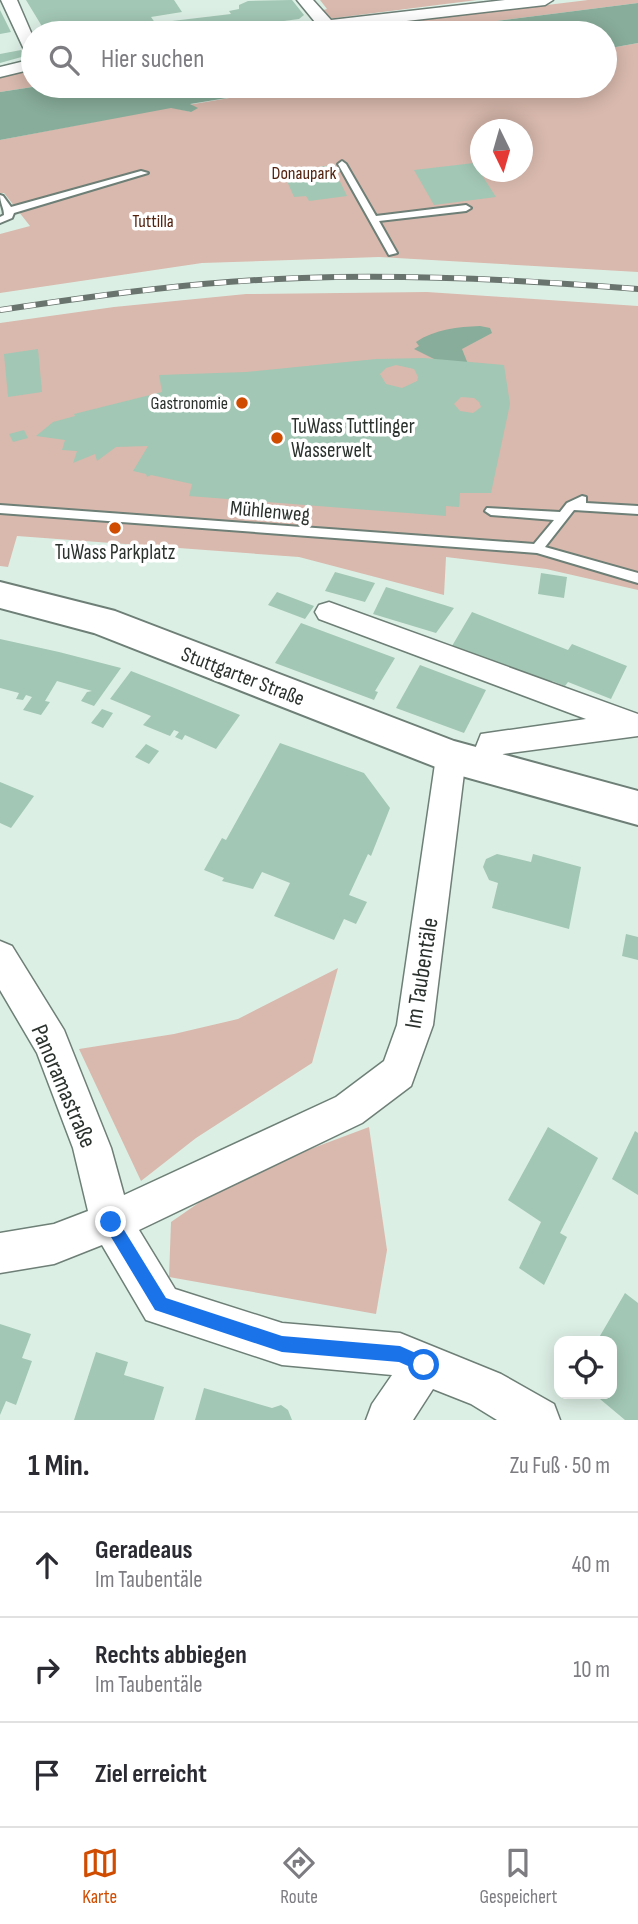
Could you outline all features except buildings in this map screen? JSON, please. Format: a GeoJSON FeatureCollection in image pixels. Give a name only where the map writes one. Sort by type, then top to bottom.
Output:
{"type":"FeatureCollection","features":[{"type":"Feature","properties":{"kind":"main road","name":"Stuttgarter Straße"},"geometry":{"type":"LineString","coordinates":[[0,595],[102,621],[468,761],[638,808]]}},
{"type":"Feature","properties":{"kind":"street"},"geometry":{"type":"LineString","coordinates":[[9,0],[21,28]]}},
{"type":"Feature","properties":{"kind":"street"},"geometry":{"type":"LineString","coordinates":[[305,0],[323,21]]}},
{"type":"Feature","properties":{"kind":"street"},"geometry":{"type":"LineString","coordinates":[[369,21],[545,0]]}},
{"type":"Feature","properties":{"kind":"street"},"geometry":{"type":"LineString","coordinates":[[0,72],[21,67]]}},
{"type":"Feature","properties":{"kind":"street"},"geometry":{"type":"LineString","coordinates":[[329,612],[636,726]]}},
{"type":"Feature","properties":{"kind":"street"},"geometry":{"type":"LineString","coordinates":[[468,761],[492,743],[636,726]]}},
{"type":"Feature","properties":{"kind":"street","name":"Im Taubentäle"},"geometry":{"type":"LineString","coordinates":[[0,1253],[54,1244],[111,1222],[349,1110],[398,1073],[415,1025],[468,761]]}},
{"type":"Feature","properties":{"kind":"street","name":"Panoramastraße"},"geometry":{"type":"LineString","coordinates":[[0,957],[51,1044],[92,1148],[111,1222]]}},
{"type":"Feature","properties":{"kind":"street"},"geometry":{"type":"LineString","coordinates":[[111,1222],[161,1305],[282,1344],[400,1354],[486,1389],[538,1420]]}},
{"type":"Feature","properties":{"kind":"street"},"geometry":{"type":"LineString","coordinates":[[388,1420],[424,1365]]}},
{"type":"Feature","properties":{"kind":"lane"},"geometry":{"type":"LineString","coordinates":[[342,164],[392,253]]}},
{"type":"Feature","properties":{"kind":"lane"},"geometry":{"type":"LineString","coordinates":[[9,211],[145,173]]}},
{"type":"Feature","properties":{"kind":"lane"},"geometry":{"type":"LineString","coordinates":[[0,198],[9,211],[9,216],[0,220]]}},
{"type":"Feature","properties":{"kind":"lane"},"geometry":{"type":"LineString","coordinates":[[374,219],[466,208]]}},
{"type":"Feature","properties":{"kind":"lane"},"geometry":{"type":"LineString","coordinates":[[491,511],[572,508],[638,510]]}},
{"type":"Feature","properties":{"kind":"lane"},"geometry":{"type":"LineString","coordinates":[[537,549],[572,508]]}},
{"type":"Feature","properties":{"kind":"lane","name":"Mühlenweg"},"geometry":{"type":"LineString","coordinates":[[0,509],[537,549],[638,578]]}},
{"type":"Feature","properties":{"kind":"green space"},"geometry":{"type":"Polygon","coordinates":[[[320,0],[477,0],[327,19],[320,11],[327,9],[320,0]]]}},
{"type":"Feature","properties":{"kind":"green space"},"geometry":{"type":"Polygon","coordinates":[[[588,0],[638,0],[638,3],[497,21],[415,21],[588,0]]]}},
{"type":"Feature","properties":{"kind":"green space","name":"Donaupark"},"geometry":{"type":"Polygon","coordinates":[[[638,43],[638,272],[379,257],[202,263],[0,293],[0,234],[30,226],[4,193],[0,193],[0,140],[171,107],[191,112],[188,105],[229,98],[617,98],[617,47],[638,43]]]}},
{"type":"Feature","properties":{"kind":"green space"},"geometry":{"type":"Polygon","coordinates":[[[21,72],[21,89],[0,92],[0,77],[21,72]]]}},
{"type":"Feature","properties":{"kind":"green space"},"geometry":{"type":"Polygon","coordinates":[[[427,292],[638,306],[638,590],[546,569],[446,557],[444,595],[299,557],[17,536],[8,567],[0,566],[0,323],[114,307],[246,294],[427,292]]]}},
{"type":"Feature","properties":{"kind":"green space"},"geometry":{"type":"Polygon","coordinates":[[[338,968],[312,1063],[196,1138],[141,1181],[79,1049],[174,1034],[238,1019],[338,968]]]}},
{"type":"Feature","properties":{"kind":"green space"},"geometry":{"type":"Polygon","coordinates":[[[369,1127],[387,1250],[376,1314],[169,1277],[171,1222],[236,1177],[369,1127]]]}},
{"type":"Feature","properties":{"kind":"shaded area"},"geometry":{"type":"Polygon","coordinates":[[[638,3],[638,43],[617,47],[617,21],[497,21],[638,3]]]}},
{"type":"Feature","properties":{"kind":"shaded area"},"geometry":{"type":"Polygon","coordinates":[[[21,89],[21,98],[227,98],[190,104],[198,108],[191,112],[171,108],[0,140],[0,92],[21,89]]]}},
{"type":"Feature","properties":{"kind":"shaded area"},"geometry":{"type":"Polygon","coordinates":[[[480,326],[490,328],[492,333],[462,349],[468,364],[436,360],[414,349],[419,346],[416,342],[439,331],[480,326]]]}},
{"type":"Feature","properties":{"kind":"railway"},"geometry":{"type":"LineString","coordinates":[[0,310],[188,285],[302,278],[470,279],[638,289]]}},
{"type":"Feature","properties":{"kind":"place","name":"Gastronomie"},"geometry":{"type":"Point","coordinates":[242,403]}},
{"type":"Feature","properties":{"kind":"place","name":"TuWass Tuttlinger Wasserwelt"},"geometry":{"type":"Point","coordinates":[277,438]}},
{"type":"Feature","properties":{"kind":"place","name":"TuWass Parkplatz"},"geometry":{"type":"Point","coordinates":[115,528]}},
{"type":"Feature","properties":{"kind":"route"},"geometry":{"type":"LineString","coordinates":[[111,1222],[161,1305],[282,1344],[400,1354],[424,1365]]}},
{"type":"Feature","properties":{"kind":"park label","name":"Tuttilla"},"geometry":{"type":"Point","coordinates":[153,221]}}]}
